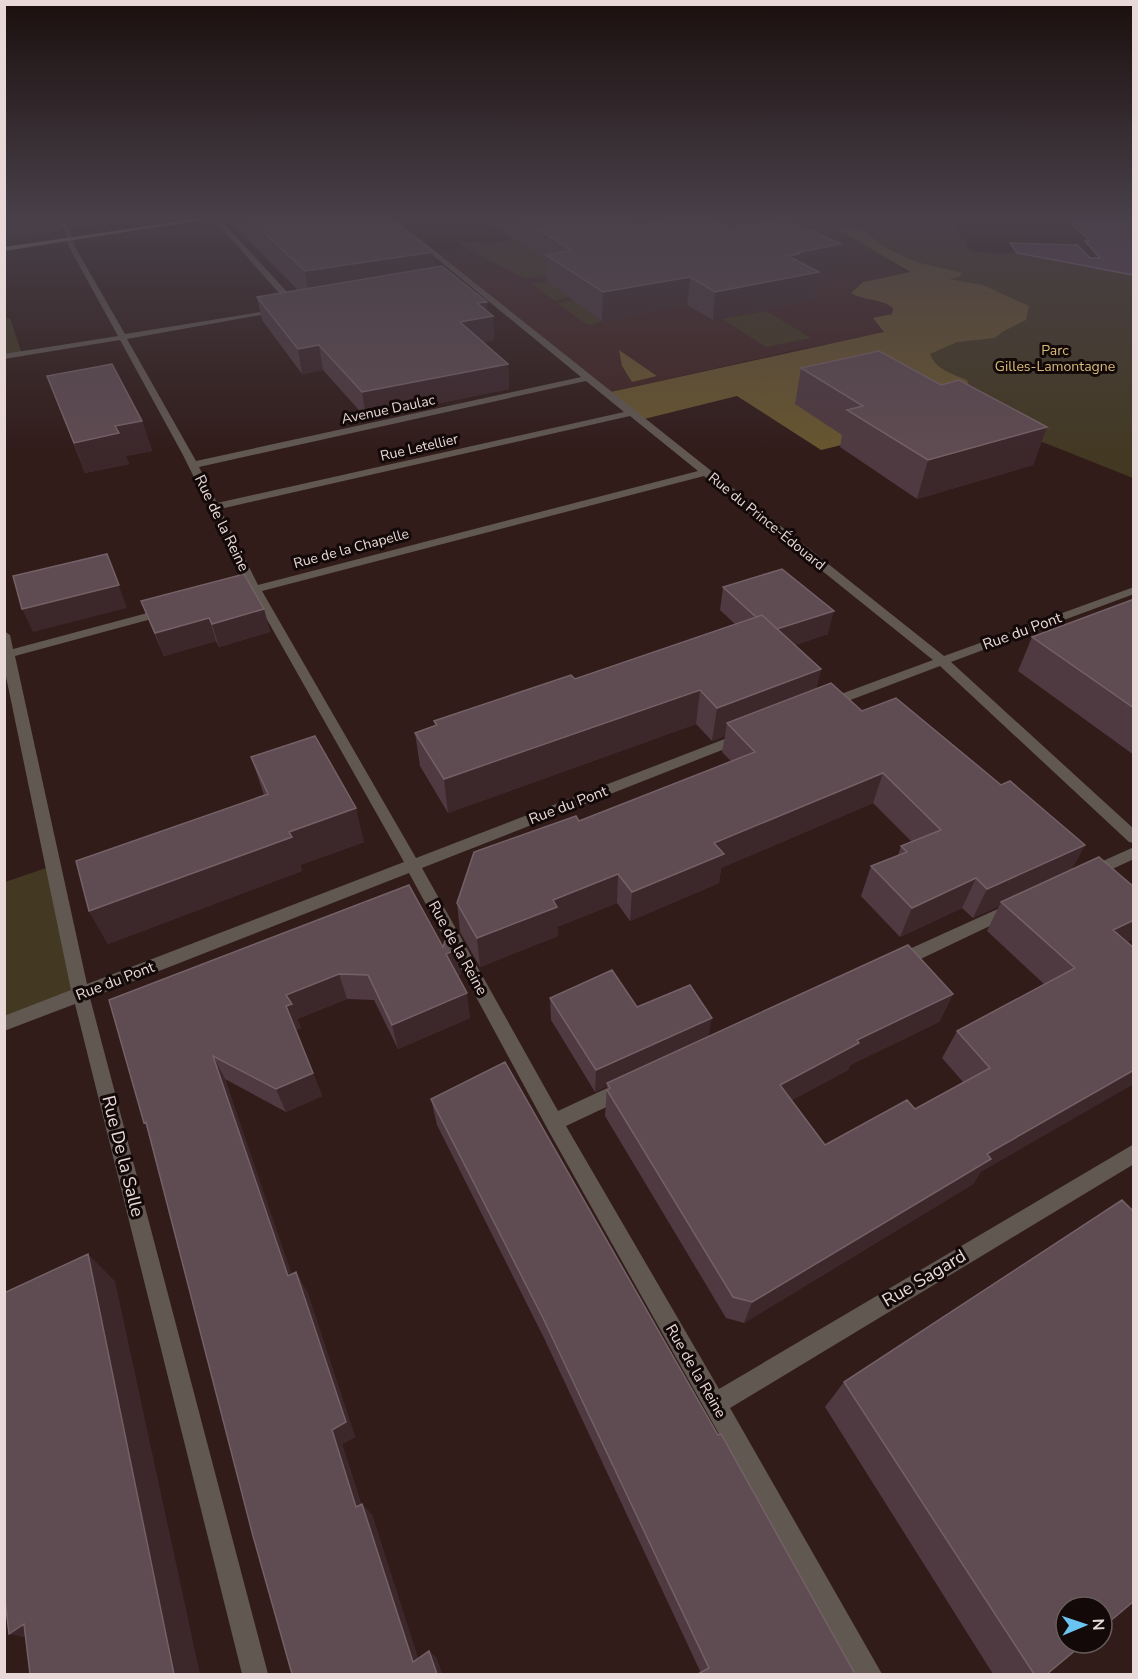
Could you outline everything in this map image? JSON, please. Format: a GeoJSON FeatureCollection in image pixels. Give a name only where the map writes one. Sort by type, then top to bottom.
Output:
{"type":"FeatureCollection","features":[{"type":"Feature","properties":{"kind":"street","name":"Rue de la Reine"},"geometry":{"type":"LineString","coordinates":[[99,295],[194,465],[255,589],[413,866],[554,1122],[869,1674]]}},
{"type":"Feature","properties":{"kind":"street"},"geometry":{"type":"LineString","coordinates":[[287,295],[298,308]]}},
{"type":"Feature","properties":{"kind":"street","name":"Rue du Prince-Édouard"},"geometry":{"type":"LineString","coordinates":[[483,295],[941,660],[1134,838]]}},
{"type":"Feature","properties":{"kind":"street"},"geometry":{"type":"LineString","coordinates":[[4,357],[309,306]]}},
{"type":"Feature","properties":{"kind":"street","name":"Avenue Daulac"},"geometry":{"type":"LineString","coordinates":[[194,465],[587,378]]}},
{"type":"Feature","properties":{"kind":"street","name":"Rue Letellier"},"geometry":{"type":"LineString","coordinates":[[213,507],[632,413]]}},
{"type":"Feature","properties":{"kind":"street","name":"Rue de la Chapelle"},"geometry":{"type":"LineString","coordinates":[[232,595],[705,472]]}},
{"type":"Feature","properties":{"kind":"street","name":"Rue du Pont"},"geometry":{"type":"LineString","coordinates":[[811,711],[941,660],[1134,590]]}},
{"type":"Feature","properties":{"kind":"street"},"geometry":{"type":"LineString","coordinates":[[6,648],[176,610]]}},
{"type":"Feature","properties":{"kind":"street","name":"Rue De la Salle"},"geometry":{"type":"LineString","coordinates":[[6,648],[81,994],[255,1674]]}},
{"type":"Feature","properties":{"kind":"street","name":"Rue du Pont"},"geometry":{"type":"LineString","coordinates":[[4,1024],[756,732]]}},
{"type":"Feature","properties":{"kind":"street"},"geometry":{"type":"LineString","coordinates":[[1080,877],[1134,852]]}},
{"type":"Feature","properties":{"kind":"street"},"geometry":{"type":"LineString","coordinates":[[886,967],[1026,902]]}},
{"type":"Feature","properties":{"kind":"street"},"geometry":{"type":"LineString","coordinates":[[554,1122],[639,1082]]}},
{"type":"Feature","properties":{"kind":"street","name":"Rue Sagard"},"geometry":{"type":"LineString","coordinates":[[715,1404],[1134,1153]]}},
{"type":"Feature","properties":{"kind":"shaded area"},"geometry":{"type":"Polygon","coordinates":[[[484,295],[951,295],[988,315],[800,349],[606,393],[484,295]]]}},
{"type":"Feature","properties":{"kind":"shaded area"},"geometry":{"type":"Polygon","coordinates":[[[857,295],[1006,295],[1029,306],[1026,320],[995,338],[957,342],[930,354],[941,368],[967,380],[970,389],[995,399],[990,409],[821,450],[737,396],[640,420],[606,393],[884,332],[873,318],[892,314],[893,308],[857,295]]]}},
{"type":"Feature","properties":{"kind":"shaded area"},"geometry":{"type":"Polygon","coordinates":[[[619,350],[657,376],[632,382],[622,366],[619,350]]]}},
{"type":"Feature","properties":{"kind":"green space"},"geometry":{"type":"Polygon","coordinates":[[[547,295],[569,297],[555,301],[547,295]]]}},
{"type":"Feature","properties":{"kind":"green space","name":"Parc Gilles-Lamontagne"},"geometry":{"type":"Polygon","coordinates":[[[952,295],[1134,295],[1133,478],[1035,439],[884,332],[987,315],[952,295]]]}},
{"type":"Feature","properties":{"kind":"green space"},"geometry":{"type":"Polygon","coordinates":[[[573,300],[602,321],[592,325],[586,324],[557,303],[573,300]]]}},
{"type":"Feature","properties":{"kind":"green space"},"geometry":{"type":"Polygon","coordinates":[[[766,311],[811,338],[766,347],[722,319],[766,311]]]}},
{"type":"Feature","properties":{"kind":"green space"},"geometry":{"type":"Polygon","coordinates":[[[10,318],[22,354],[5,357],[4,319],[10,318]]]}},
{"type":"Feature","properties":{"kind":"green space"},"geometry":{"type":"Polygon","coordinates":[[[52,866],[81,995],[5,1024],[5,882],[52,866]]]}},
{"type":"Feature","properties":{"kind":"building"},"geometry":{"type":"Polygon","coordinates":[[[479,295],[487,302],[477,303],[493,316],[460,322],[508,364],[362,392],[319,345],[298,349],[257,297],[479,295]]]}},
{"type":"Feature","properties":{"kind":"building"},"geometry":{"type":"Polygon","coordinates":[[[879,351],[941,385],[959,380],[1047,427],[928,460],[847,410],[863,406],[801,368],[879,351]]]}},
{"type":"Feature","properties":{"kind":"building"},"geometry":{"type":"Polygon","coordinates":[[[112,364],[142,421],[115,426],[119,433],[74,443],[47,376],[112,364]]]}},
{"type":"Feature","properties":{"kind":"building"},"geometry":{"type":"Polygon","coordinates":[[[107,554],[119,585],[22,609],[13,576],[107,554]]]}},
{"type":"Feature","properties":{"kind":"building"},"geometry":{"type":"Polygon","coordinates":[[[782,569],[834,611],[777,629],[762,615],[756,617],[723,587],[782,569]]]}},
{"type":"Feature","properties":{"kind":"building"},"geometry":{"type":"Polygon","coordinates":[[[244,574],[264,609],[212,624],[209,618],[155,633],[141,601],[244,574]]]}},
{"type":"Feature","properties":{"kind":"building"},"geometry":{"type":"Polygon","coordinates":[[[1134,599],[1134,708],[1032,637],[1134,599]]]}},
{"type":"Feature","properties":{"kind":"building"},"geometry":{"type":"Polygon","coordinates":[[[762,615],[821,669],[717,708],[700,690],[444,779],[415,733],[437,725],[434,721],[571,675],[575,679],[762,615]]]}},
{"type":"Feature","properties":{"kind":"building"},"geometry":{"type":"Polygon","coordinates":[[[831,683],[862,711],[896,698],[1001,785],[1010,781],[1085,845],[987,889],[976,878],[912,908],[871,866],[907,852],[901,846],[941,830],[883,773],[714,843],[724,854],[632,892],[618,874],[553,900],[557,907],[477,938],[457,903],[474,852],[576,816],[579,821],[755,752],[727,723],[831,683]]]}},
{"type":"Feature","properties":{"kind":"building"},"geometry":{"type":"Polygon","coordinates":[[[315,736],[356,808],[289,832],[292,837],[89,911],[76,861],[268,794],[251,757],[315,736]]]}},
{"type":"Feature","properties":{"kind":"building"},"geometry":{"type":"Polygon","coordinates":[[[1099,857],[1134,887],[1134,920],[1113,930],[1134,948],[1134,1070],[987,1154],[991,1159],[752,1302],[733,1297],[607,1090],[610,1088],[607,1083],[908,945],[953,994],[857,1040],[859,1043],[780,1085],[825,1145],[907,1100],[915,1109],[990,1068],[957,1031],[1075,968],[1001,902],[1099,857]]]}},
{"type":"Feature","properties":{"kind":"building"},"geometry":{"type":"Polygon","coordinates":[[[409,885],[443,947],[448,932],[458,949],[446,954],[467,993],[392,1025],[368,975],[339,974],[286,995],[292,1004],[286,1006],[313,1073],[276,1089],[213,1056],[288,1276],[296,1272],[346,1422],[332,1430],[356,1507],[362,1504],[413,1662],[429,1651],[437,1674],[292,1674],[253,1536],[146,1122],[144,1123],[109,1000],[409,885]]]}},
{"type":"Feature","properties":{"kind":"building"},"geometry":{"type":"Polygon","coordinates":[[[612,970],[637,1007],[690,985],[712,1018],[596,1070],[550,998],[612,970]]]}},
{"type":"Feature","properties":{"kind":"building"},"geometry":{"type":"Polygon","coordinates":[[[505,1062],[718,1435],[721,1434],[855,1674],[698,1674],[709,1668],[543,1318],[431,1099],[505,1062]]]}},
{"type":"Feature","properties":{"kind":"building"},"geometry":{"type":"Polygon","coordinates":[[[1122,1200],[1134,1212],[1134,1601],[1114,1618],[1114,1595],[1054,1595],[1054,1655],[1070,1655],[1047,1674],[1034,1674],[844,1382],[1122,1200]]]}},
{"type":"Feature","properties":{"kind":"building"},"geometry":{"type":"Polygon","coordinates":[[[88,1254],[174,1674],[30,1674],[24,1624],[9,1634],[4,1591],[4,1293],[88,1254]]]}}]}
